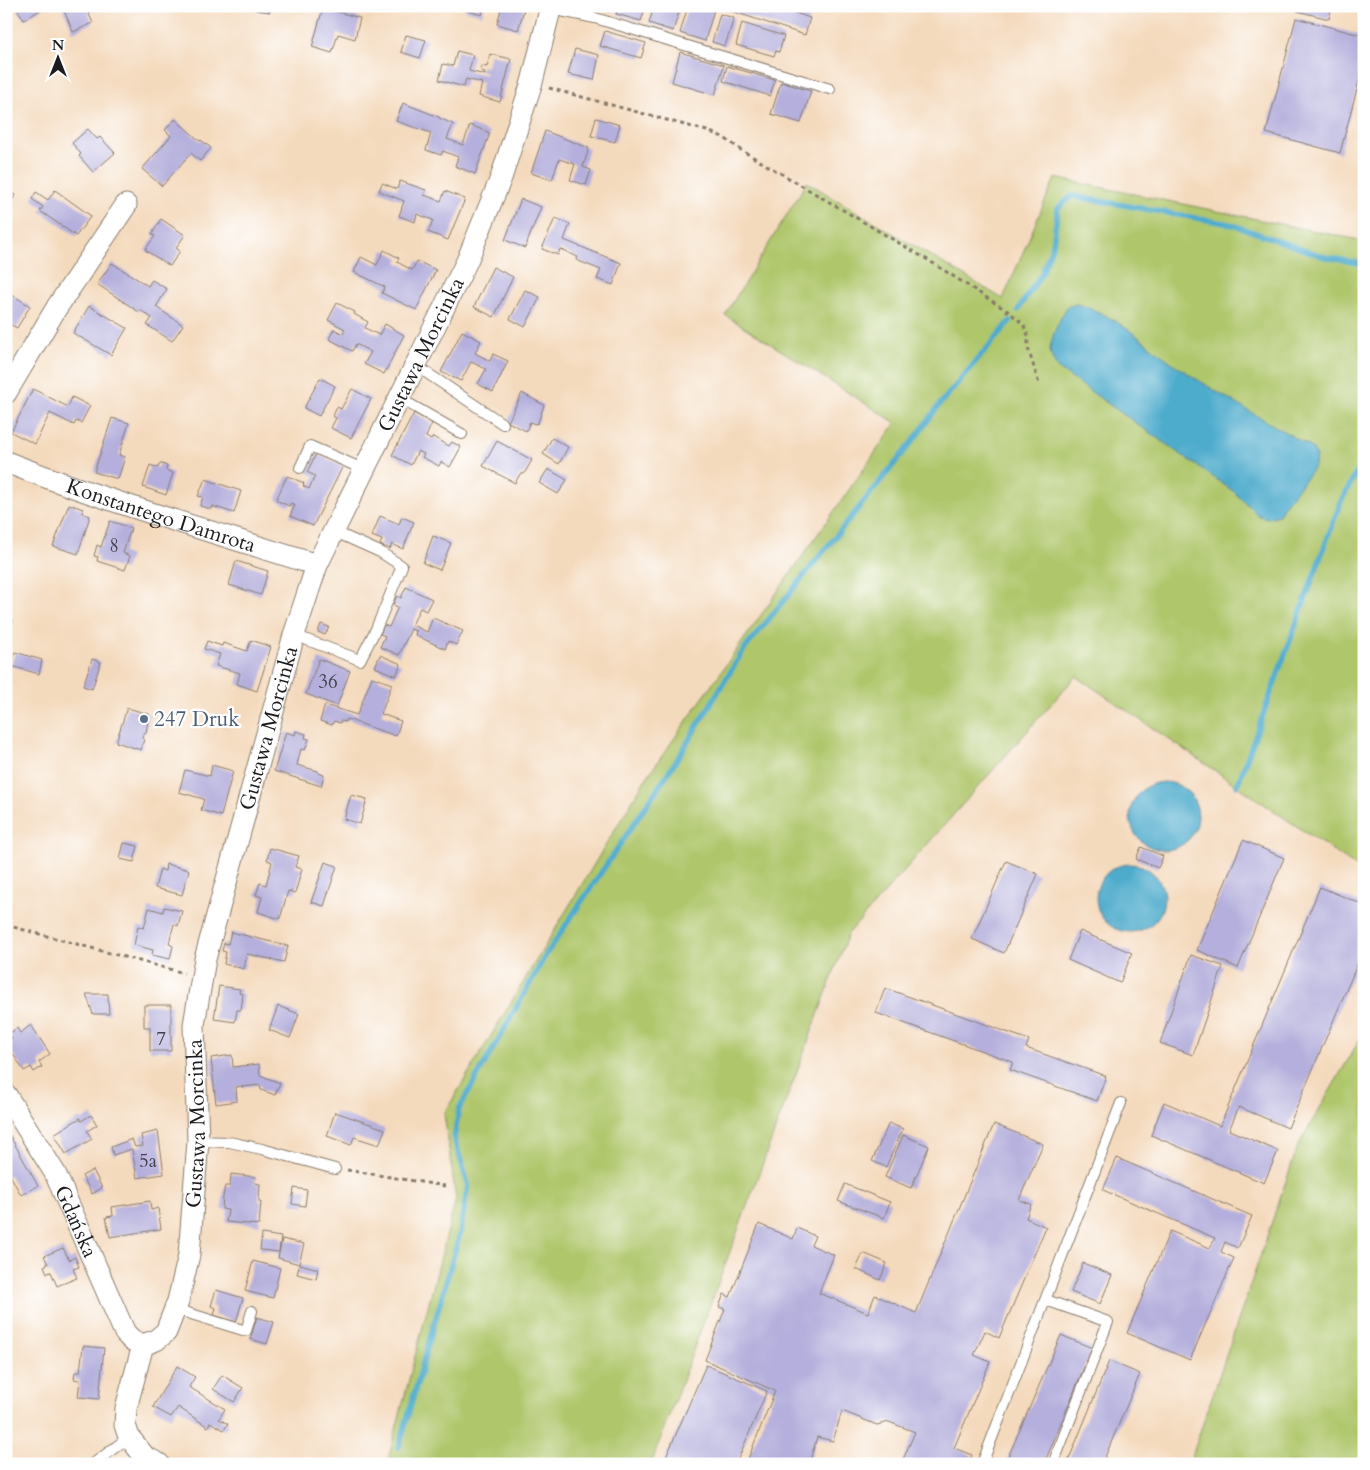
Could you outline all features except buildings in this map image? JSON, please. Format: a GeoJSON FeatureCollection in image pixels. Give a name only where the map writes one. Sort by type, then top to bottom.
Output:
{"type":"FeatureCollection","features":[{"type":"Feature","properties":{"kind":"street","name":"Gustawa Morcinka"},"geometry":{"type":"LineString","coordinates":[[143,1345],[156,1340],[166,1332],[175,1310],[189,1255],[198,1141],[194,1025],[202,976],[253,780],[294,636],[317,564],[470,251],[500,178],[532,82],[551,8]]}},
{"type":"Feature","properties":{"kind":"street"},"geometry":{"type":"LineString","coordinates":[[6,394],[57,307],[126,205]]}},
{"type":"Feature","properties":{"kind":"street","name":"Konstantego Damrota"},"geometry":{"type":"LineString","coordinates":[[6,462],[112,500],[317,564]]}},
{"type":"Feature","properties":{"kind":"street","name":"Gdańska"},"geometry":{"type":"LineString","coordinates":[[6,1095],[55,1173],[125,1333],[132,1340],[143,1345]]}},
{"type":"Feature","properties":{"kind":"street"},"geometry":{"type":"LineString","coordinates":[[143,1345],[126,1408],[125,1425],[129,1437],[145,1456],[159,1464]]}},
{"type":"Feature","properties":{"kind":"lane"},"geometry":{"type":"LineString","coordinates":[[551,8],[595,18],[830,89]]}},
{"type":"Feature","properties":{"kind":"lane"},"geometry":{"type":"LineString","coordinates":[[415,365],[503,424]]}},
{"type":"Feature","properties":{"kind":"lane"},"geometry":{"type":"LineString","coordinates":[[399,398],[462,434]]}},
{"type":"Feature","properties":{"kind":"lane"},"geometry":{"type":"LineString","coordinates":[[300,468],[310,446],[363,469]]}},
{"type":"Feature","properties":{"kind":"lane"},"geometry":{"type":"LineString","coordinates":[[294,636],[360,660],[376,629],[402,566],[380,552],[333,531]]}},
{"type":"Feature","properties":{"kind":"lane"},"geometry":{"type":"LineString","coordinates":[[982,1464],[1121,1103]]}},
{"type":"Feature","properties":{"kind":"lane"},"geometry":{"type":"LineString","coordinates":[[198,1141],[228,1142],[262,1148],[335,1169]]}},
{"type":"Feature","properties":{"kind":"lane"},"geometry":{"type":"LineString","coordinates":[[1046,1300],[1108,1322],[1053,1464]]}},
{"type":"Feature","properties":{"kind":"lane"},"geometry":{"type":"LineString","coordinates":[[175,1310],[246,1331],[252,1311]]}},
{"type":"Feature","properties":{"kind":"lane"},"geometry":{"type":"LineString","coordinates":[[93,1464],[110,1459],[129,1437]]}},
{"type":"Feature","properties":{"kind":"path"},"geometry":{"type":"LineString","coordinates":[[532,82],[707,131],[723,138],[928,260],[1009,312],[1023,324],[1028,336],[1028,348],[1039,384]]}},
{"type":"Feature","properties":{"kind":"path"},"geometry":{"type":"LineString","coordinates":[[6,925],[202,976]]}},
{"type":"Feature","properties":{"kind":"path"},"geometry":{"type":"LineString","coordinates":[[335,1169],[445,1186]]}},
{"type":"Feature","properties":{"kind":"green space"},"geometry":{"type":"Polygon","coordinates":[[[1055,178],[1364,241],[1364,872],[1076,676],[848,934],[651,1464],[387,1464],[456,1199],[444,1114],[643,783],[896,423],[725,315],[807,182],[1003,299],[1055,178]]]}},
{"type":"Feature","properties":{"kind":"green space"},"geometry":{"type":"Polygon","coordinates":[[[1364,1032],[1364,1464],[1189,1464],[1298,1146],[1364,1032]]]}},
{"type":"Feature","properties":{"kind":"water"},"geometry":{"type":"Polygon","coordinates":[[[1076,304],[1091,309],[1120,324],[1187,373],[1312,448],[1316,456],[1315,466],[1283,507],[1279,515],[1268,518],[1259,516],[1233,491],[1057,368],[1050,352],[1053,338],[1067,307],[1076,304]]]}},
{"type":"Feature","properties":{"kind":"water"},"geometry":{"type":"Polygon","coordinates":[[[1157,782],[1171,782],[1183,787],[1193,797],[1198,809],[1198,823],[1193,835],[1183,845],[1171,850],[1157,850],[1145,845],[1135,835],[1130,823],[1130,809],[1135,797],[1145,787],[1157,782]]]}},
{"type":"Feature","properties":{"kind":"water"},"geometry":{"type":"Polygon","coordinates":[[[1123,864],[1137,864],[1149,869],[1159,879],[1164,891],[1164,905],[1159,917],[1149,927],[1137,932],[1123,932],[1111,927],[1101,917],[1096,905],[1096,891],[1101,879],[1111,869],[1123,864]]]}},
{"type":"Feature","properties":{"kind":"waterway"},"geometry":{"type":"LineString","coordinates":[[1018,310],[1042,273],[1053,244],[1058,208],[1072,196],[1230,224],[1325,257],[1364,264]]}},
{"type":"Feature","properties":{"kind":"waterway"},"geometry":{"type":"LineString","coordinates":[[399,1447],[460,1233],[468,1184],[454,1138],[459,1109],[547,953],[676,761],[743,651],[916,437],[939,405],[1010,321]]}},
{"type":"Feature","properties":{"kind":"waterway"},"geometry":{"type":"LineString","coordinates":[[1237,786],[1341,501],[1364,460]]}},
{"type":"Feature","properties":{"kind":"place","name":"247 Druk"},"geometry":{"type":"Point","coordinates":[144,719]}}]}
